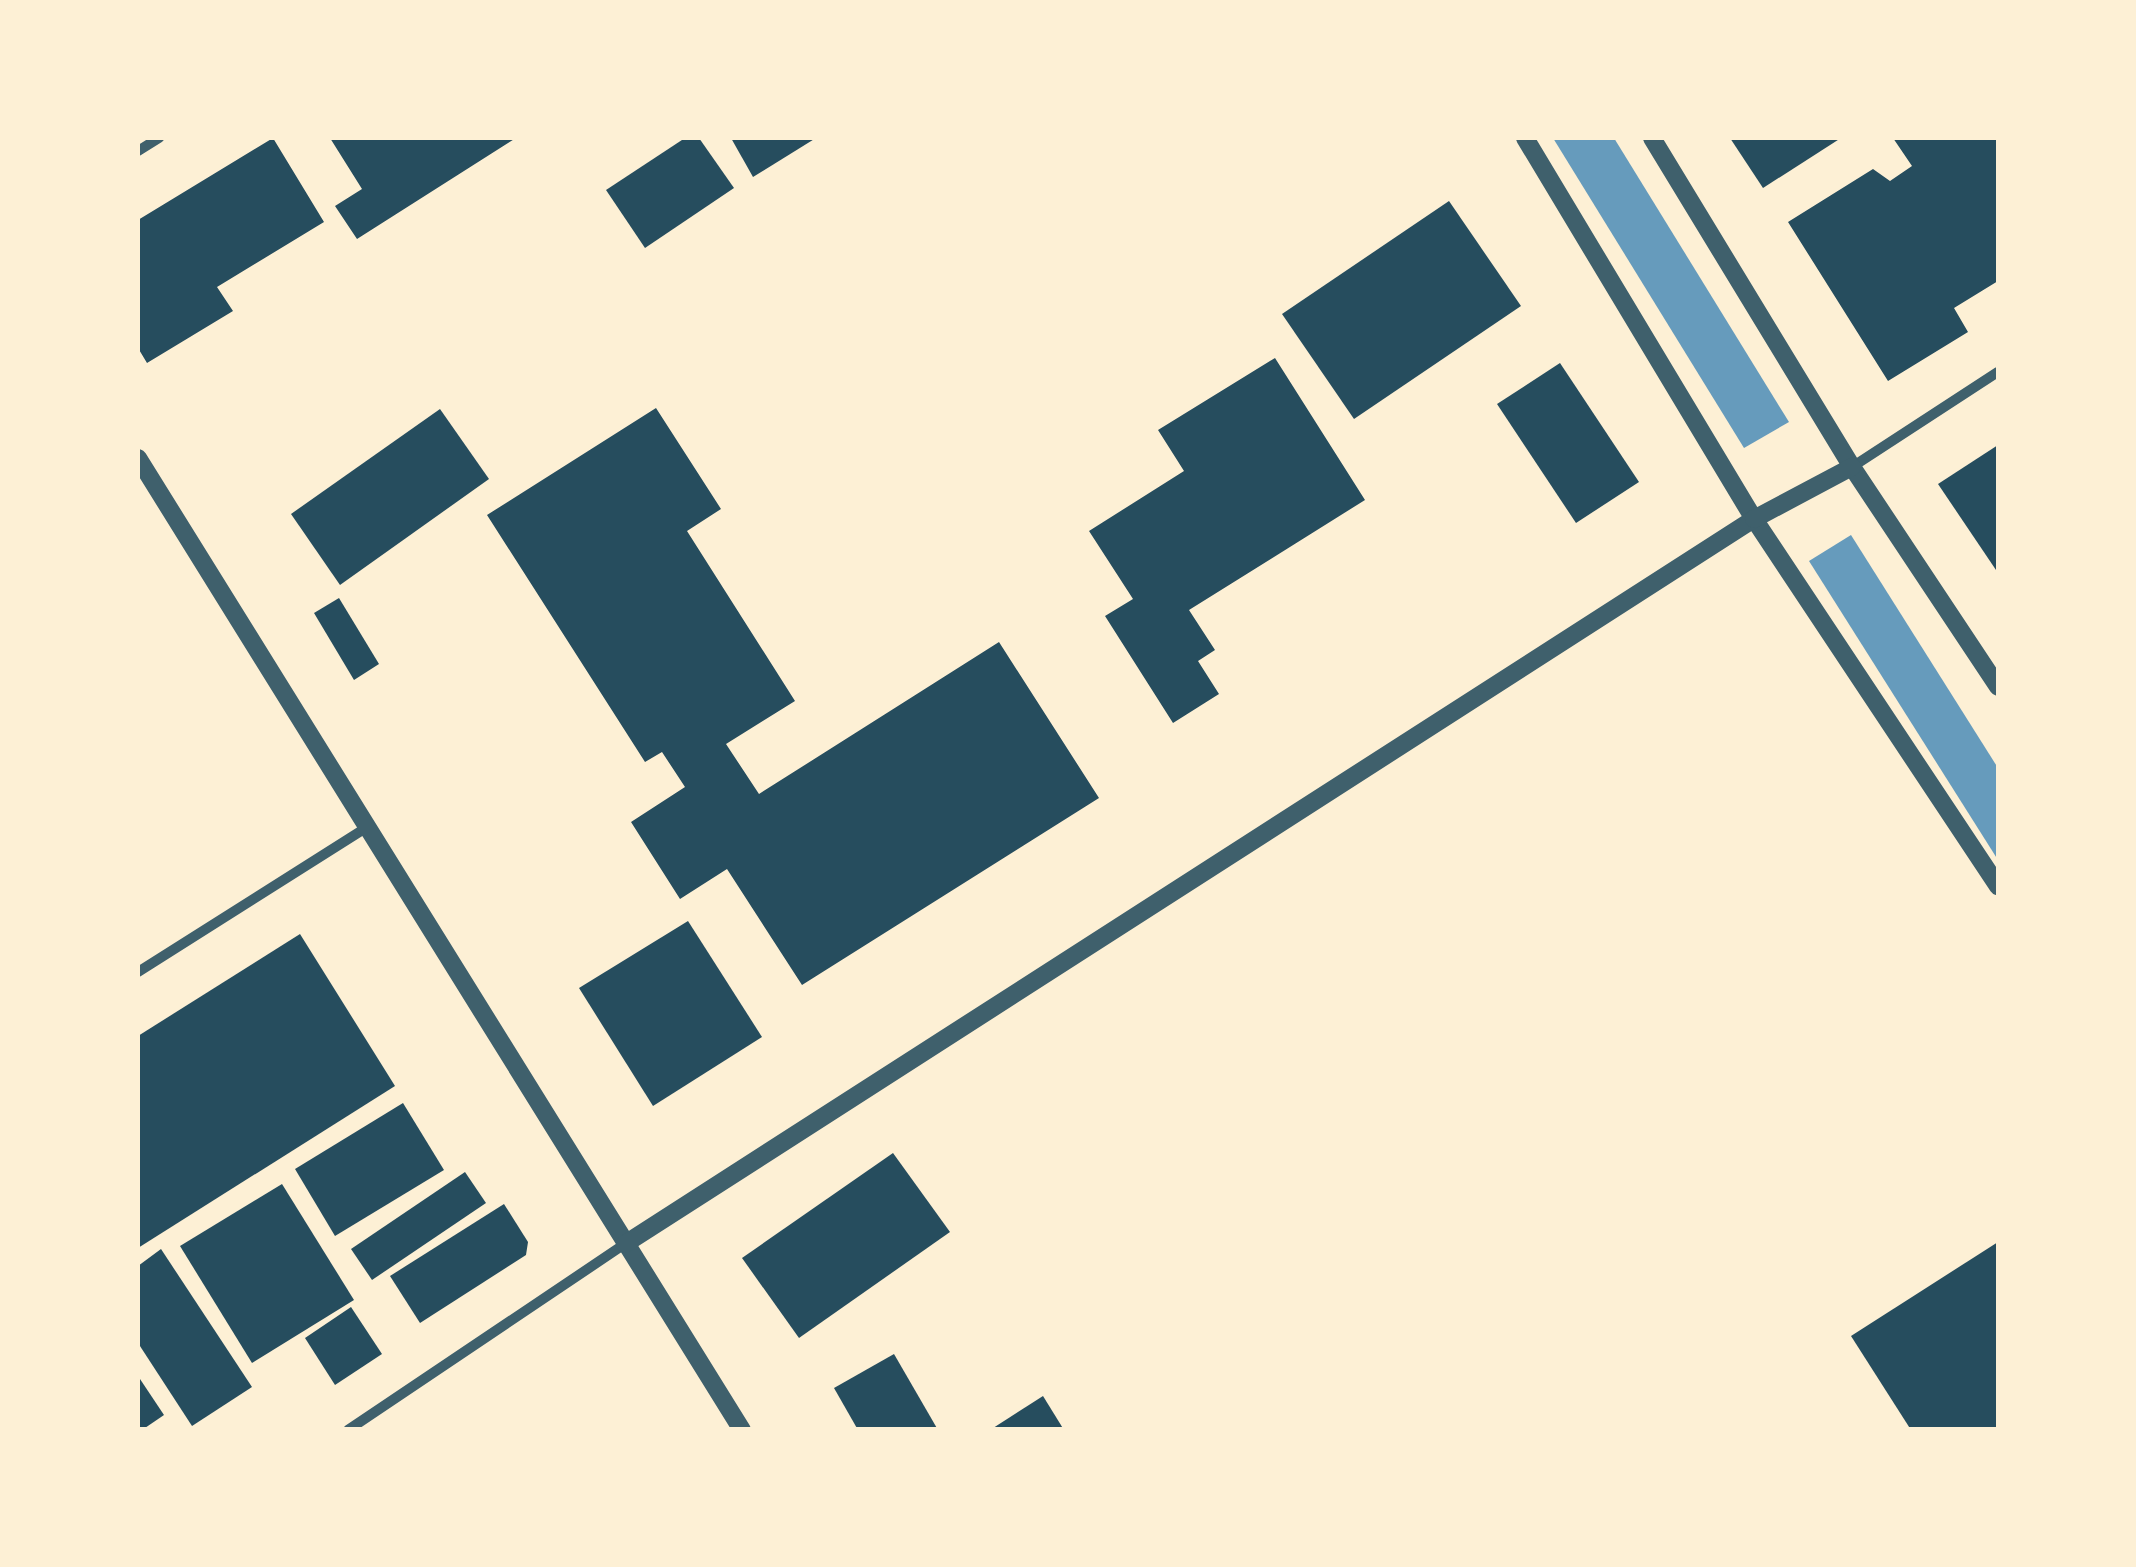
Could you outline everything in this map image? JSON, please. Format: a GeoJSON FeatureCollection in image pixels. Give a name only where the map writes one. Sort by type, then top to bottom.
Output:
{"type":"FeatureCollection","features":[{"type":"Feature","properties":{"kind":"street"},"geometry":{"type":"LineString","coordinates":[[138,151],[159,138]]}},
{"type":"Feature","properties":{"kind":"street"},"geometry":{"type":"LineString","coordinates":[[1526,138],[1754,519],[1998,886]]}},
{"type":"Feature","properties":{"kind":"street"},"geometry":{"type":"LineString","coordinates":[[1652,138],[1852,467],[1998,686]]}},
{"type":"Feature","properties":{"kind":"street"},"geometry":{"type":"LineString","coordinates":[[348,1430],[625,1244],[1754,519],[1852,467],[1998,372]]}},
{"type":"Feature","properties":{"kind":"street"},"geometry":{"type":"LineString","coordinates":[[138,458],[364,828],[742,1430]]}},
{"type":"Feature","properties":{"kind":"street"},"geometry":{"type":"LineString","coordinates":[[138,972],[364,828]]}},
{"type":"Feature","properties":{"kind":"water"},"geometry":{"type":"Polygon","coordinates":[[[1553,138],[1614,138],[1789,422],[1744,448],[1553,138]]]}},
{"type":"Feature","properties":{"kind":"water"},"geometry":{"type":"Polygon","coordinates":[[[1851,535],[1998,768],[1998,860],[1809,561],[1851,535]]]}},
{"type":"Feature","properties":{"kind":"building"},"geometry":{"type":"Polygon","coordinates":[[[273,138],[324,222],[217,287],[233,311],[147,363],[138,348],[138,220],[273,138]]]}},
{"type":"Feature","properties":{"kind":"building"},"geometry":{"type":"Polygon","coordinates":[[[330,138],[516,138],[357,239],[335,206],[362,189],[330,138]]]}},
{"type":"Feature","properties":{"kind":"building"},"geometry":{"type":"Polygon","coordinates":[[[685,138],[699,138],[734,188],[645,248],[606,190],[685,138]]]}},
{"type":"Feature","properties":{"kind":"building"},"geometry":{"type":"Polygon","coordinates":[[[731,138],[816,138],[753,177],[731,138]]]}},
{"type":"Feature","properties":{"kind":"building"},"geometry":{"type":"Polygon","coordinates":[[[1730,138],[1841,138],[1763,188],[1730,138]]]}},
{"type":"Feature","properties":{"kind":"building"},"geometry":{"type":"Polygon","coordinates":[[[1893,138],[1998,138],[1998,281],[1954,308],[1968,332],[1888,381],[1788,222],[1873,169],[1890,181],[1912,166],[1893,138]]]}},
{"type":"Feature","properties":{"kind":"building"},"geometry":{"type":"Polygon","coordinates":[[[1449,201],[1521,306],[1354,419],[1282,314],[1449,201]]]}},
{"type":"Feature","properties":{"kind":"building"},"geometry":{"type":"Polygon","coordinates":[[[1275,358],[1365,500],[1189,610],[1215,650],[1198,661],[1219,694],[1173,723],[1105,616],[1133,599],[1089,531],[1184,471],[1158,430],[1275,358]]]}},
{"type":"Feature","properties":{"kind":"building"},"geometry":{"type":"Polygon","coordinates":[[[1560,363],[1639,482],[1576,523],[1497,404],[1560,363]]]}},
{"type":"Feature","properties":{"kind":"building"},"geometry":{"type":"Polygon","coordinates":[[[656,408],[721,509],[687,531],[795,701],[726,744],[759,794],[999,642],[1099,798],[802,985],[727,869],[680,899],[631,822],[685,787],[662,752],[645,762],[487,515],[656,408]]]}},
{"type":"Feature","properties":{"kind":"building"},"geometry":{"type":"Polygon","coordinates":[[[440,409],[489,479],[340,585],[291,514],[440,409]]]}},
{"type":"Feature","properties":{"kind":"building"},"geometry":{"type":"Polygon","coordinates":[[[1998,445],[1998,568],[1996,570],[1938,484],[1998,445]]]}},
{"type":"Feature","properties":{"kind":"building"},"geometry":{"type":"Polygon","coordinates":[[[339,598],[379,664],[354,680],[314,613],[339,598]]]}},
{"type":"Feature","properties":{"kind":"building"},"geometry":{"type":"Polygon","coordinates":[[[688,921],[762,1037],[653,1106],[579,988],[688,921]]]}},
{"type":"Feature","properties":{"kind":"building"},"geometry":{"type":"Polygon","coordinates":[[[300,934],[395,1086],[138,1248],[138,1036],[300,934]]]}},
{"type":"Feature","properties":{"kind":"building"},"geometry":{"type":"Polygon","coordinates":[[[403,1103],[444,1170],[335,1236],[295,1169],[403,1103]]]}},
{"type":"Feature","properties":{"kind":"building"},"geometry":{"type":"Polygon","coordinates":[[[893,1153],[950,1232],[799,1338],[742,1258],[893,1153]]]}},
{"type":"Feature","properties":{"kind":"building"},"geometry":{"type":"Polygon","coordinates":[[[465,1172],[486,1203],[372,1280],[351,1249],[465,1172]]]}},
{"type":"Feature","properties":{"kind":"building"},"geometry":{"type":"Polygon","coordinates":[[[282,1184],[354,1300],[252,1363],[180,1246],[282,1184]]]}},
{"type":"Feature","properties":{"kind":"building"},"geometry":{"type":"Polygon","coordinates":[[[504,1204],[528,1242],[526,1255],[420,1323],[390,1276],[504,1204]]]}},
{"type":"Feature","properties":{"kind":"building"},"geometry":{"type":"Polygon","coordinates":[[[1998,1242],[1998,1430],[1911,1430],[1851,1336],[1998,1242]]]}},
{"type":"Feature","properties":{"kind":"building"},"geometry":{"type":"Polygon","coordinates":[[[161,1249],[252,1387],[192,1426],[138,1343],[138,1266],[161,1249]]]}},
{"type":"Feature","properties":{"kind":"building"},"geometry":{"type":"Polygon","coordinates":[[[351,1307],[382,1354],[335,1385],[305,1338],[351,1307]]]}},
{"type":"Feature","properties":{"kind":"building"},"geometry":{"type":"Polygon","coordinates":[[[894,1354],[938,1430],[858,1430],[834,1388],[894,1354]]]}},
{"type":"Feature","properties":{"kind":"building"},"geometry":{"type":"Polygon","coordinates":[[[138,1376],[164,1415],[142,1430],[138,1430],[138,1376]]]}},
{"type":"Feature","properties":{"kind":"building"},"geometry":{"type":"Polygon","coordinates":[[[1043,1396],[1064,1430],[990,1430],[1043,1396]]]}}]}
